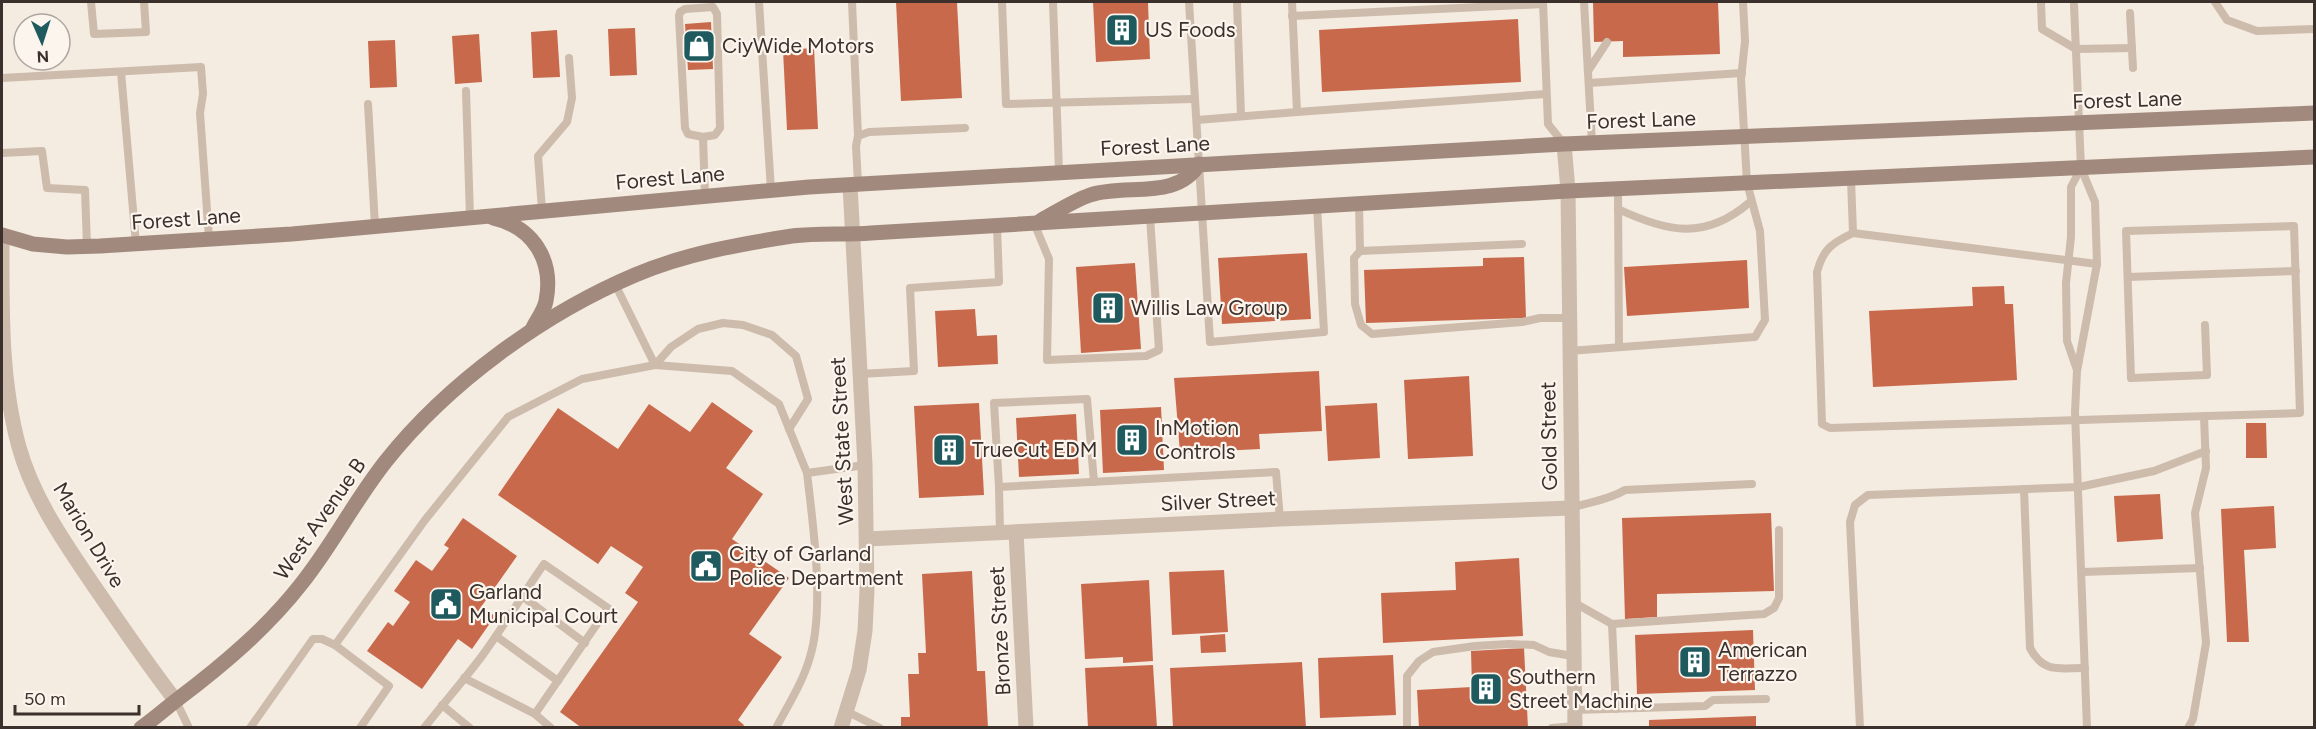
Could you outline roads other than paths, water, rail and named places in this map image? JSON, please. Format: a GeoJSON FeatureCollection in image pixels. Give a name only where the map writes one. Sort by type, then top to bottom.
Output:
{"type":"FeatureCollection","features":[{"type":"Feature","properties":{"kind":"main road","name":"Forest Lane"},"geometry":{"type":"LineString","coordinates":[[2,235],[33,244],[87,246],[136,244],[292,234],[854,184],[1564,144],[2314,112]]}},
{"type":"Feature","properties":{"kind":"main road"},"geometry":{"type":"LineString","coordinates":[[531,333],[578,303],[637,274],[672,262],[794,236],[1568,191],[2314,157]]}},
{"type":"Feature","properties":{"kind":"main road"},"geometry":{"type":"LineString","coordinates":[[1034,223],[1091,195],[1180,184],[1193,176],[1199,164]]}},
{"type":"Feature","properties":{"kind":"main road"},"geometry":{"type":"LineString","coordinates":[[477,216],[506,221],[528,234],[540,247],[548,270],[546,301],[531,333]]}},
{"type":"Feature","properties":{"kind":"main road","name":"West Avenue B"},"geometry":{"type":"LineString","coordinates":[[141,728],[214,672],[286,603],[304,581],[386,461],[414,429],[479,369],[531,333]]}},
{"type":"Feature","properties":{"kind":"street","name":"Gold Street"},"geometry":{"type":"LineString","coordinates":[[1564,144],[1568,191],[1575,727]]}},
{"type":"Feature","properties":{"kind":"street","name":"West State Street"},"geometry":{"type":"LineString","coordinates":[[841,728],[859,670],[865,631],[867,539],[852,234],[854,184]]}},
{"type":"Feature","properties":{"kind":"street","name":"Marion Drive"},"geometry":{"type":"LineString","coordinates":[[2,229],[5,377],[19,448],[41,503],[71,552],[145,661],[176,701]]}},
{"type":"Feature","properties":{"kind":"street","name":"Silver Street"},"geometry":{"type":"LineString","coordinates":[[867,539],[1280,519],[1571,508]]}},
{"type":"Feature","properties":{"kind":"street","name":"Bronze Street"},"geometry":{"type":"LineString","coordinates":[[1008,533],[1026,728]]}},
{"type":"Feature","properties":{"kind":"lane"},"geometry":{"type":"LineString","coordinates":[[91,2],[94,34],[146,32],[144,2]]}},
{"type":"Feature","properties":{"kind":"lane"},"geometry":{"type":"LineString","coordinates":[[759,2],[771,190]]}},
{"type":"Feature","properties":{"kind":"lane"},"geometry":{"type":"LineString","coordinates":[[852,2],[858,136],[854,184]]}},
{"type":"Feature","properties":{"kind":"lane"},"geometry":{"type":"LineString","coordinates":[[1002,2],[1006,104],[1193,99]]}},
{"type":"Feature","properties":{"kind":"lane"},"geometry":{"type":"LineString","coordinates":[[1053,2],[1059,172]]}},
{"type":"Feature","properties":{"kind":"lane"},"geometry":{"type":"LineString","coordinates":[[1189,2],[1193,99],[1197,120],[1210,342],[1324,332],[1317,206]]}},
{"type":"Feature","properties":{"kind":"lane"},"geometry":{"type":"LineString","coordinates":[[1237,2],[1241,116]]}},
{"type":"Feature","properties":{"kind":"lane"},"geometry":{"type":"LineString","coordinates":[[1292,2],[1297,112]]}},
{"type":"Feature","properties":{"kind":"lane"},"geometry":{"type":"LineString","coordinates":[[1584,2],[1592,143]]}},
{"type":"Feature","properties":{"kind":"lane"},"geometry":{"type":"LineString","coordinates":[[1569,351],[1755,337],[1765,320],[1760,231],[1750,202],[1747,183],[1742,73],[1745,41],[1743,2]]}},
{"type":"Feature","properties":{"kind":"lane"},"geometry":{"type":"LineString","coordinates":[[2040,2],[2042,29],[2076,50],[2132,48]]}},
{"type":"Feature","properties":{"kind":"lane"},"geometry":{"type":"LineString","coordinates":[[2215,2],[2227,20],[2257,31],[2314,29]]}},
{"type":"Feature","properties":{"kind":"lane"},"geometry":{"type":"LineString","coordinates":[[1293,16],[1543,3],[1548,124],[1564,144]]}},
{"type":"Feature","properties":{"kind":"lane"},"geometry":{"type":"LineString","coordinates":[[2074,3],[2081,168],[2095,202],[2097,264],[2077,371],[2076,420],[2087,728]]}},
{"type":"Feature","properties":{"kind":"lane"},"geometry":{"type":"LineString","coordinates":[[712,7],[717,14],[720,128],[715,135],[703,137],[693,137],[685,128],[679,16],[680,12],[685,9],[712,7]]}},
{"type":"Feature","properties":{"kind":"lane"},"geometry":{"type":"LineString","coordinates":[[2130,13],[2133,68]]}},
{"type":"Feature","properties":{"kind":"lane"},"geometry":{"type":"LineString","coordinates":[[1588,71],[1607,42]]}},
{"type":"Feature","properties":{"kind":"lane"},"geometry":{"type":"LineString","coordinates":[[542,210],[538,156],[567,123],[572,98],[569,58]]}},
{"type":"Feature","properties":{"kind":"lane"},"geometry":{"type":"LineString","coordinates":[[2,78],[201,68],[203,94],[200,113],[210,238]]}},
{"type":"Feature","properties":{"kind":"lane"},"geometry":{"type":"LineString","coordinates":[[121,72],[136,244]]}},
{"type":"Feature","properties":{"kind":"lane"},"geometry":{"type":"LineString","coordinates":[[1589,82],[1742,73]]}},
{"type":"Feature","properties":{"kind":"lane"},"geometry":{"type":"LineString","coordinates":[[466,91],[477,216]]}},
{"type":"Feature","properties":{"kind":"lane"},"geometry":{"type":"LineString","coordinates":[[1197,120],[1546,94]]}},
{"type":"Feature","properties":{"kind":"lane"},"geometry":{"type":"LineString","coordinates":[[368,104],[375,226]]}},
{"type":"Feature","properties":{"kind":"lane"},"geometry":{"type":"LineString","coordinates":[[858,136],[869,132],[964,128]]}},
{"type":"Feature","properties":{"kind":"lane"},"geometry":{"type":"LineString","coordinates":[[703,137],[705,196]]}},
{"type":"Feature","properties":{"kind":"lane"},"geometry":{"type":"LineString","coordinates":[[2,153],[42,151],[47,189],[85,190],[87,246]]}},
{"type":"Feature","properties":{"kind":"lane"},"geometry":{"type":"LineString","coordinates":[[2077,371],[2067,341],[2066,283],[2069,261],[2071,187],[2081,168]]}},
{"type":"Feature","properties":{"kind":"lane"},"geometry":{"type":"LineString","coordinates":[[1851,179],[1853,233]]}},
{"type":"Feature","properties":{"kind":"lane"},"geometry":{"type":"LineString","coordinates":[[1618,189],[1619,347]]}},
{"type":"Feature","properties":{"kind":"lane"},"geometry":{"type":"LineString","coordinates":[[1618,209],[1662,227],[1680,230],[1700,229],[1737,214],[1750,202]]}},
{"type":"Feature","properties":{"kind":"lane"},"geometry":{"type":"LineString","coordinates":[[1359,204],[1360,251],[1354,258],[1355,304],[1361,324],[1372,334],[1522,322],[1539,318],[1569,318]]}},
{"type":"Feature","properties":{"kind":"lane"},"geometry":{"type":"LineString","coordinates":[[1034,223],[1048,259],[1047,360],[1146,356],[1159,350],[1150,217]]}},
{"type":"Feature","properties":{"kind":"lane"},"geometry":{"type":"LineString","coordinates":[[2097,264],[1853,233],[1828,247],[1821,258],[1817,272],[1822,424],[1830,428],[2300,413],[2294,225],[2126,231],[2131,378],[2207,375],[2205,325]]}},
{"type":"Feature","properties":{"kind":"lane"},"geometry":{"type":"LineString","coordinates":[[860,374],[914,371],[910,288],[999,282],[997,226]]}},
{"type":"Feature","properties":{"kind":"lane"},"geometry":{"type":"LineString","coordinates":[[1360,251],[1522,244]]}},
{"type":"Feature","properties":{"kind":"lane"},"geometry":{"type":"LineString","coordinates":[[2128,277],[2296,271]]}},
{"type":"Feature","properties":{"kind":"lane"},"geometry":{"type":"LineString","coordinates":[[615,284],[655,365]]}},
{"type":"Feature","properties":{"kind":"lane"},"geometry":{"type":"LineString","coordinates":[[655,365],[671,346],[698,329],[723,323],[743,324],[772,335],[796,356],[808,399],[789,429]]}},
{"type":"Feature","properties":{"kind":"lane"},"geometry":{"type":"LineString","coordinates":[[335,645],[425,520],[508,417],[582,379],[655,365],[732,370],[779,404],[807,473],[818,602],[810,656],[794,695],[776,728]]}},
{"type":"Feature","properties":{"kind":"lane"},"geometry":{"type":"LineString","coordinates":[[1008,533],[999,488],[994,403],[1087,399],[1094,482]]}},
{"type":"Feature","properties":{"kind":"lane"},"geometry":{"type":"LineString","coordinates":[[2188,728],[2193,719],[2206,643],[2195,513],[2206,468],[2204,416]]}},
{"type":"Feature","properties":{"kind":"lane"},"geometry":{"type":"LineString","coordinates":[[1860,728],[1850,522],[1856,505],[1868,495],[2079,486],[2154,471],[2206,451]]}},
{"type":"Feature","properties":{"kind":"lane"},"geometry":{"type":"LineString","coordinates":[[807,473],[865,465]]}},
{"type":"Feature","properties":{"kind":"lane"},"geometry":{"type":"LineString","coordinates":[[999,488],[1276,472],[1280,519]]}},
{"type":"Feature","properties":{"kind":"lane"},"geometry":{"type":"LineString","coordinates":[[1571,508],[1594,500],[1614,497],[1625,490],[1752,484]]}},
{"type":"Feature","properties":{"kind":"lane"},"geometry":{"type":"LineString","coordinates":[[2024,489],[2030,648],[2037,661],[2049,668],[2085,668]]}},
{"type":"Feature","properties":{"kind":"lane"},"geometry":{"type":"LineString","coordinates":[[1573,602],[1612,624],[1764,614],[1774,608],[1779,598],[1779,530]]}},
{"type":"Feature","properties":{"kind":"lane"},"geometry":{"type":"LineString","coordinates":[[424,728],[496,636],[544,564],[608,608],[535,714]]}},
{"type":"Feature","properties":{"kind":"lane"},"geometry":{"type":"LineString","coordinates":[[2082,572],[2200,568]]}},
{"type":"Feature","properties":{"kind":"lane"},"geometry":{"type":"LineString","coordinates":[[522,596],[585,643]]}},
{"type":"Feature","properties":{"kind":"lane"},"geometry":{"type":"LineString","coordinates":[[1612,624],[1616,709]]}},
{"type":"Feature","properties":{"kind":"lane"},"geometry":{"type":"LineString","coordinates":[[496,636],[558,681]]}},
{"type":"Feature","properties":{"kind":"lane"},"geometry":{"type":"LineString","coordinates":[[250,728],[313,639],[322,639],[335,645],[389,686],[360,728]]}},
{"type":"Feature","properties":{"kind":"lane"},"geometry":{"type":"LineString","coordinates":[[1407,728],[1407,676],[1419,661],[1432,652],[1509,644],[1534,645],[1549,652],[1573,656]]}},
{"type":"Feature","properties":{"kind":"lane"},"geometry":{"type":"LineString","coordinates":[[464,678],[535,714],[550,728]]}},
{"type":"Feature","properties":{"kind":"lane"},"geometry":{"type":"LineString","coordinates":[[1574,710],[1705,706],[1713,700],[1766,699]]}},
{"type":"Feature","properties":{"kind":"lane"},"geometry":{"type":"LineString","coordinates":[[176,701],[189,728]]}},
{"type":"Feature","properties":{"kind":"lane"},"geometry":{"type":"LineString","coordinates":[[442,705],[470,728]]}},
{"type":"Feature","properties":{"kind":"lane"},"geometry":{"type":"LineString","coordinates":[[846,711],[880,728]]}},
{"type":"Feature","properties":{"kind":"lane"},"geometry":{"type":"LineString","coordinates":[[1552,728],[1575,727]]}},
{"type":"Feature","properties":{"kind":"place","name":"US Foods"},"geometry":{"type":"Point","coordinates":[1122,30]}},
{"type":"Feature","properties":{"kind":"place","name":"CiyWide Motors"},"geometry":{"type":"Point","coordinates":[699,46]}},
{"type":"Feature","properties":{"kind":"place","name":"Willis Law Group"},"geometry":{"type":"Point","coordinates":[1108,308]}},
{"type":"Feature","properties":{"kind":"place","name":"InMotion Controls"},"geometry":{"type":"Point","coordinates":[1132,440]}},
{"type":"Feature","properties":{"kind":"place","name":"TrueCut EDM"},"geometry":{"type":"Point","coordinates":[949,450]}},
{"type":"Feature","properties":{"kind":"place","name":"City of Garland Police Department"},"geometry":{"type":"Point","coordinates":[706,566]}},
{"type":"Feature","properties":{"kind":"place","name":"Garland Municipal Court"},"geometry":{"type":"Point","coordinates":[446,604]}},
{"type":"Feature","properties":{"kind":"place","name":"American Terrazzo"},"geometry":{"type":"Point","coordinates":[1695,662]}},
{"type":"Feature","properties":{"kind":"place","name":"Southern Street Machine"},"geometry":{"type":"Point","coordinates":[1486,689]}}]}
